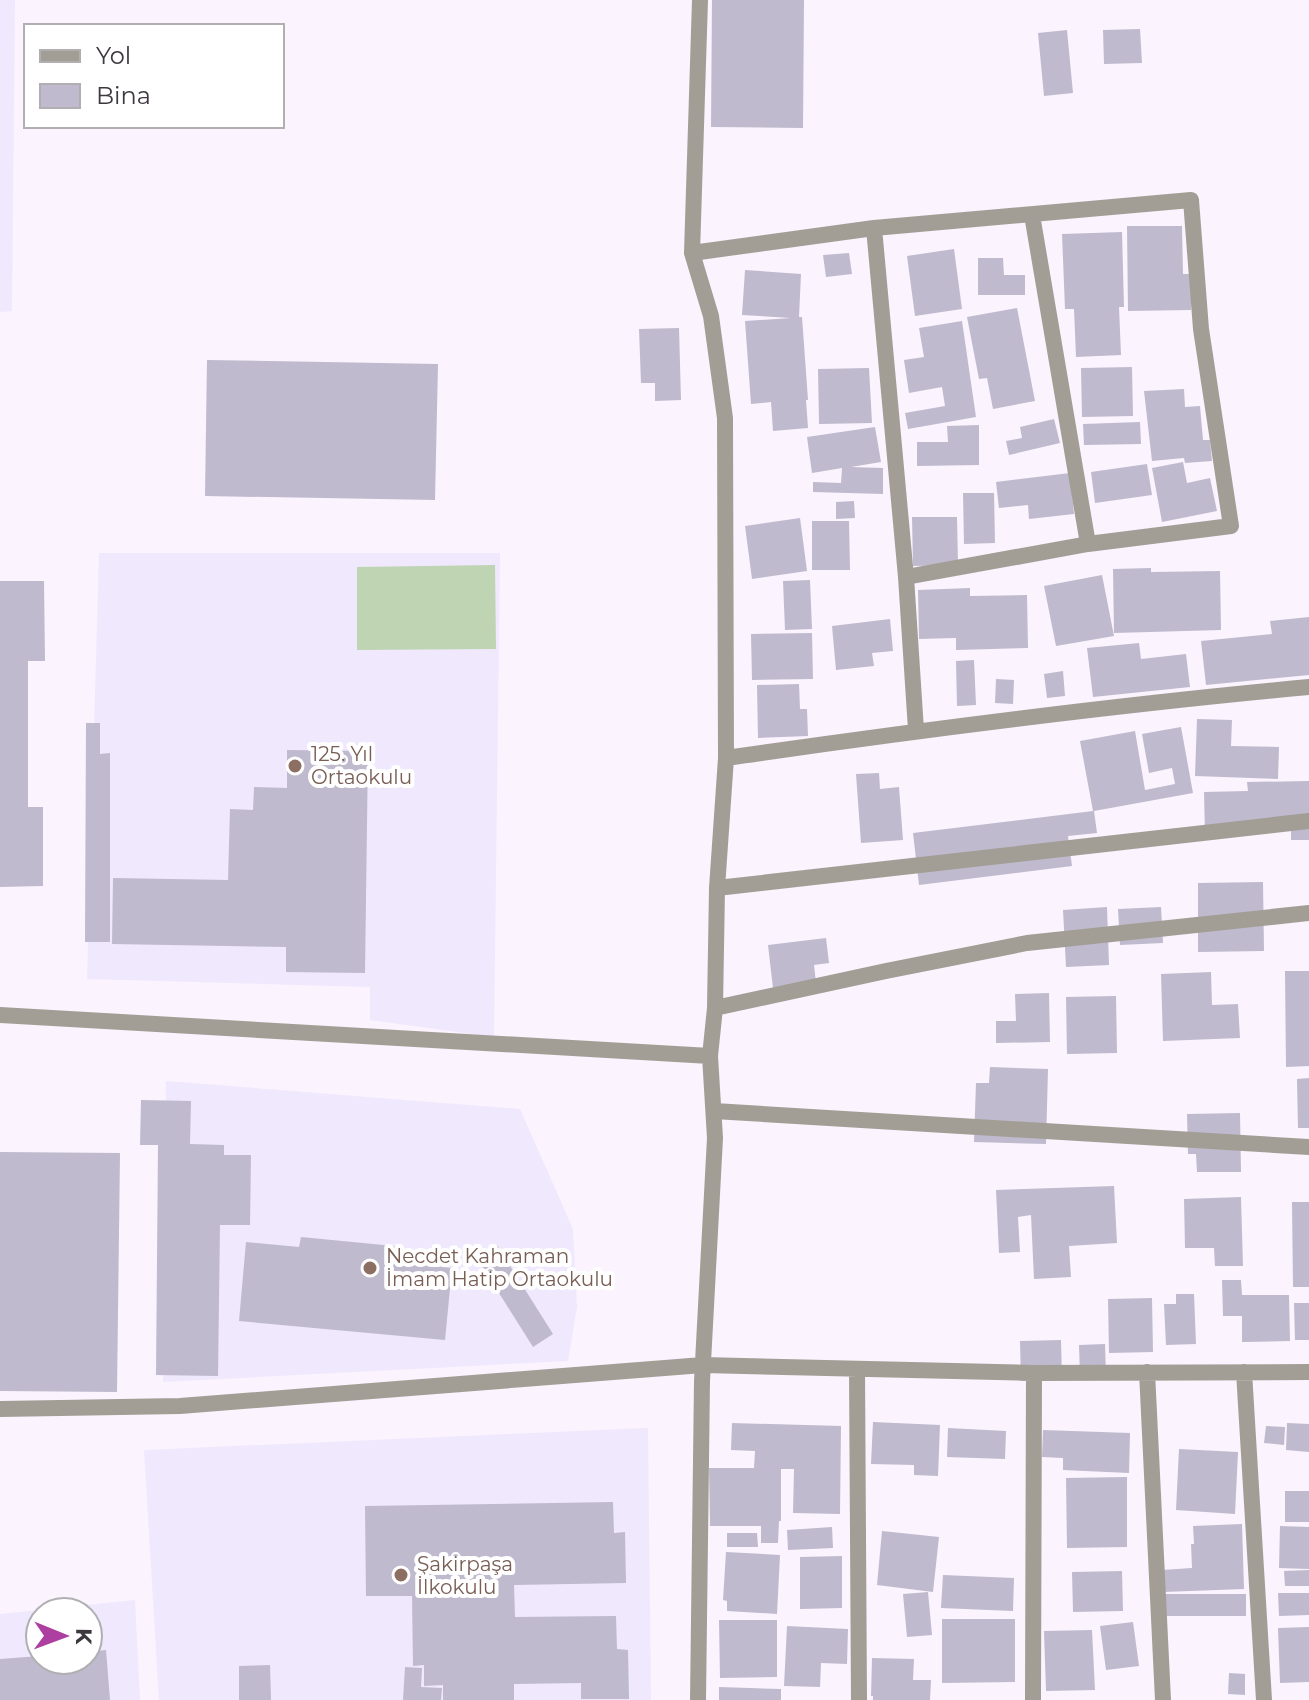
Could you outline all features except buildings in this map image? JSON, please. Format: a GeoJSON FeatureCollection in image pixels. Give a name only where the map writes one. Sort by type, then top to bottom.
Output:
{"type":"FeatureCollection","features":[{"type":"Feature","properties":{"kind":"street"},"geometry":{"type":"LineString","coordinates":[[698,1700],[703,1365],[715,1138],[710,1056],[715,1008],[717,888],[726,758],[725,418],[711,316],[692,253],[700,0]]}},
{"type":"Feature","properties":{"kind":"street"},"geometry":{"type":"LineString","coordinates":[[692,253],[874,228],[1191,200],[1201,329],[1231,526],[1088,544],[906,577]]}},
{"type":"Feature","properties":{"kind":"street"},"geometry":{"type":"LineString","coordinates":[[1032,215],[1088,544]]}},
{"type":"Feature","properties":{"kind":"street"},"geometry":{"type":"LineString","coordinates":[[874,228],[906,577],[916,730]]}},
{"type":"Feature","properties":{"kind":"street"},"geometry":{"type":"LineString","coordinates":[[726,758],[916,730],[1174,699],[1309,687]]}},
{"type":"Feature","properties":{"kind":"street"},"geometry":{"type":"LineString","coordinates":[[717,888],[1309,821]]}},
{"type":"Feature","properties":{"kind":"street"},"geometry":{"type":"LineString","coordinates":[[715,1008],[1027,943],[1309,913]]}},
{"type":"Feature","properties":{"kind":"street"},"geometry":{"type":"LineString","coordinates":[[0,1015],[710,1056]]}},
{"type":"Feature","properties":{"kind":"street"},"geometry":{"type":"LineString","coordinates":[[714,1111],[1309,1147]]}},
{"type":"Feature","properties":{"kind":"street"},"geometry":{"type":"LineString","coordinates":[[0,1409],[180,1406],[703,1365],[1034,1373],[1309,1372]]}},
{"type":"Feature","properties":{"kind":"street"},"geometry":{"type":"LineString","coordinates":[[857,1369],[859,1700]]}},
{"type":"Feature","properties":{"kind":"street"},"geometry":{"type":"LineString","coordinates":[[1147,1372],[1163,1700]]}},
{"type":"Feature","properties":{"kind":"street"},"geometry":{"type":"LineString","coordinates":[[1244,1372],[1264,1700]]}},
{"type":"Feature","properties":{"kind":"street"},"geometry":{"type":"LineString","coordinates":[[1033,1700],[1034,1373]]}},
{"type":"Feature","properties":{"kind":"shaded area"},"geometry":{"type":"Polygon","coordinates":[[[0,0],[15,0],[12,311],[0,312],[0,0]]]}},
{"type":"Feature","properties":{"kind":"shaded area","name":"125. Yıl Ortaokulu"},"geometry":{"type":"Polygon","coordinates":[[[99,553],[500,553],[494,1037],[370,1020],[370,987],[87,979],[99,553]]]}},
{"type":"Feature","properties":{"kind":"shaded area","name":"Necdet Kahraman İmam Hatip Ortaokulu"},"geometry":{"type":"Polygon","coordinates":[[[166,1081],[520,1109],[573,1229],[577,1307],[568,1361],[163,1382],[166,1081]]]}},
{"type":"Feature","properties":{"kind":"shaded area","name":"Şakirpaşa İlkokulu"},"geometry":{"type":"Polygon","coordinates":[[[648,1428],[651,1700],[159,1700],[144,1450],[648,1428]]]}},
{"type":"Feature","properties":{"kind":"shaded area"},"geometry":{"type":"Polygon","coordinates":[[[135,1600],[140,1700],[0,1700],[0,1614],[24,1612],[24,1676],[104,1676],[104,1603],[135,1600]]]}},
{"type":"Feature","properties":{"kind":"green space"},"geometry":{"type":"Polygon","coordinates":[[[495,565],[496,649],[357,650],[357,567],[495,565]]]}},
{"type":"Feature","properties":{"kind":"place","name":"125. Yıl Ortaokulu"},"geometry":{"type":"Point","coordinates":[295,766]}},
{"type":"Feature","properties":{"kind":"place","name":"Necdet Kahraman İmam Hatip Ortaokulu"},"geometry":{"type":"Point","coordinates":[370,1268]}},
{"type":"Feature","properties":{"kind":"place","name":"Şakirpaşa İlkokulu"},"geometry":{"type":"Point","coordinates":[401,1575]}}]}
